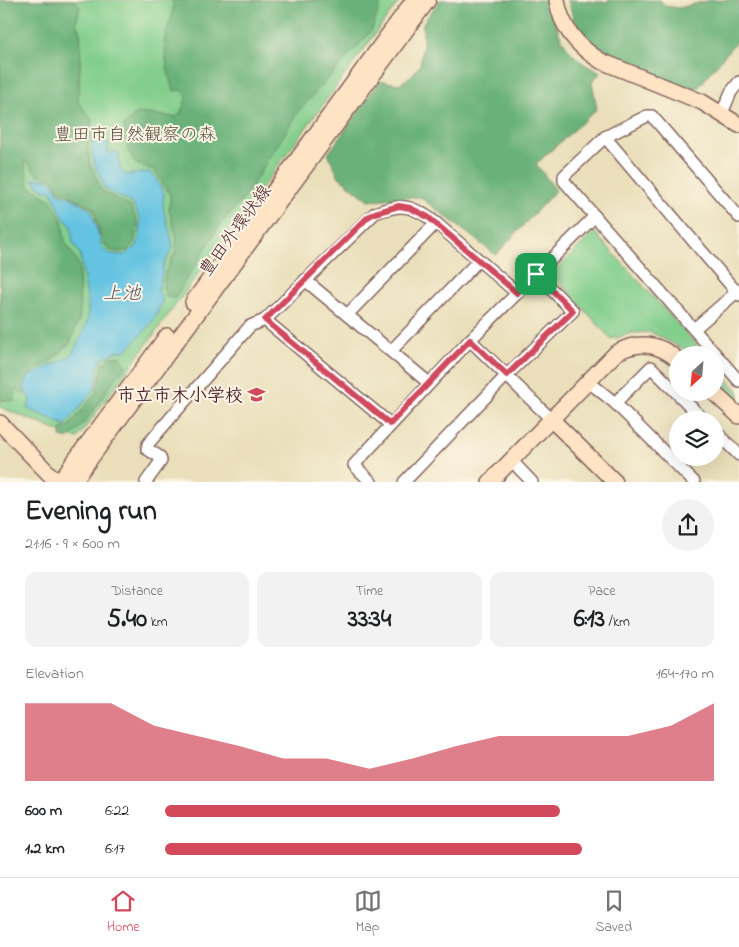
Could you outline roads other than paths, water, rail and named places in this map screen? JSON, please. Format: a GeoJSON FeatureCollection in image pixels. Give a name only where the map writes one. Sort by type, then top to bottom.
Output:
{"type":"FeatureCollection","features":[{"type":"Feature","properties":{"kind":"street","name":"豊田外環状線"},"geometry":{"type":"LineString","coordinates":[[58,482],[414,0]]}},
{"type":"Feature","properties":{"kind":"street","name":"豊田外環状線"},"geometry":{"type":"LineString","coordinates":[[73,482],[428,0]]}},
{"type":"Feature","properties":{"kind":"street"},"geometry":{"type":"LineString","coordinates":[[557,0],[558,9],[566,27],[577,42],[592,55],[602,61],[702,102],[739,125]]}},
{"type":"Feature","properties":{"kind":"street"},"geometry":{"type":"LineString","coordinates":[[722,113],[731,92],[739,82]]}},
{"type":"Feature","properties":{"kind":"street"},"geometry":{"type":"LineString","coordinates":[[739,218],[652,116],[648,116],[605,137],[564,176],[564,181],[739,381]]}},
{"type":"Feature","properties":{"kind":"street"},"geometry":{"type":"LineString","coordinates":[[605,137],[738,292],[694,329]]}},
{"type":"Feature","properties":{"kind":"street"},"geometry":{"type":"LineString","coordinates":[[146,482],[162,461],[160,457],[147,449],[148,444],[250,326],[265,320],[375,213],[399,206],[418,211],[436,223],[517,293]]}},
{"type":"Feature","properties":{"kind":"street"},"geometry":{"type":"LineString","coordinates":[[371,482],[354,465],[390,424],[470,340],[595,216]]}},
{"type":"Feature","properties":{"kind":"street"},"geometry":{"type":"LineString","coordinates":[[347,315],[436,223]]}},
{"type":"Feature","properties":{"kind":"street"},"geometry":{"type":"LineString","coordinates":[[391,351],[479,260]]}},
{"type":"Feature","properties":{"kind":"street"},"geometry":{"type":"LineString","coordinates":[[404,482],[507,375],[573,311],[536,274]]}},
{"type":"Feature","properties":{"kind":"street"},"geometry":{"type":"LineString","coordinates":[[305,280],[429,383]]}},
{"type":"Feature","properties":{"kind":"street"},"geometry":{"type":"LineString","coordinates":[[265,320],[390,424]]}},
{"type":"Feature","properties":{"kind":"street"},"geometry":{"type":"LineString","coordinates":[[470,340],[615,482]]}},
{"type":"Feature","properties":{"kind":"street"},"geometry":{"type":"LineString","coordinates":[[490,482],[616,353],[635,344],[654,346],[669,353]]}},
{"type":"Feature","properties":{"kind":"street"},"geometry":{"type":"LineString","coordinates":[[615,404],[651,367],[695,411]]}},
{"type":"Feature","properties":{"kind":"street"},"geometry":{"type":"LineString","coordinates":[[589,382],[615,404],[694,482]]}},
{"type":"Feature","properties":{"kind":"street"},"geometry":{"type":"LineString","coordinates":[[723,401],[739,416]]}},
{"type":"Feature","properties":{"kind":"street"},"geometry":{"type":"LineString","coordinates":[[3,431],[58,482]]}},
{"type":"Feature","properties":{"kind":"street"},"geometry":{"type":"LineString","coordinates":[[724,440],[739,455]]}},
{"type":"Feature","properties":{"kind":"street"},"geometry":{"type":"LineString","coordinates":[[511,460],[532,482]]}},
{"type":"Feature","properties":{"kind":"water","name":"上池"},"geometry":{"type":"Polygon","coordinates":[[[93,138],[108,142],[108,152],[119,153],[120,168],[125,174],[149,172],[155,177],[164,193],[163,208],[173,247],[164,264],[158,292],[163,297],[153,321],[125,351],[118,351],[103,358],[98,368],[95,389],[65,425],[26,408],[29,406],[30,400],[24,388],[28,377],[71,356],[88,319],[88,303],[80,254],[73,243],[71,226],[63,217],[51,190],[42,189],[33,179],[49,179],[60,194],[70,197],[91,210],[103,249],[111,254],[124,255],[137,246],[140,233],[140,219],[133,204],[104,188],[94,162],[92,152],[93,138]]]}},
{"type":"Feature","properties":{"kind":"place","name":"市立市木小学校"},"geometry":{"type":"Point","coordinates":[257,395]}},
{"type":"Feature","properties":{"kind":"park label","name":"豊田市自然観察の森"},"geometry":{"type":"Point","coordinates":[135,134]}}]}
